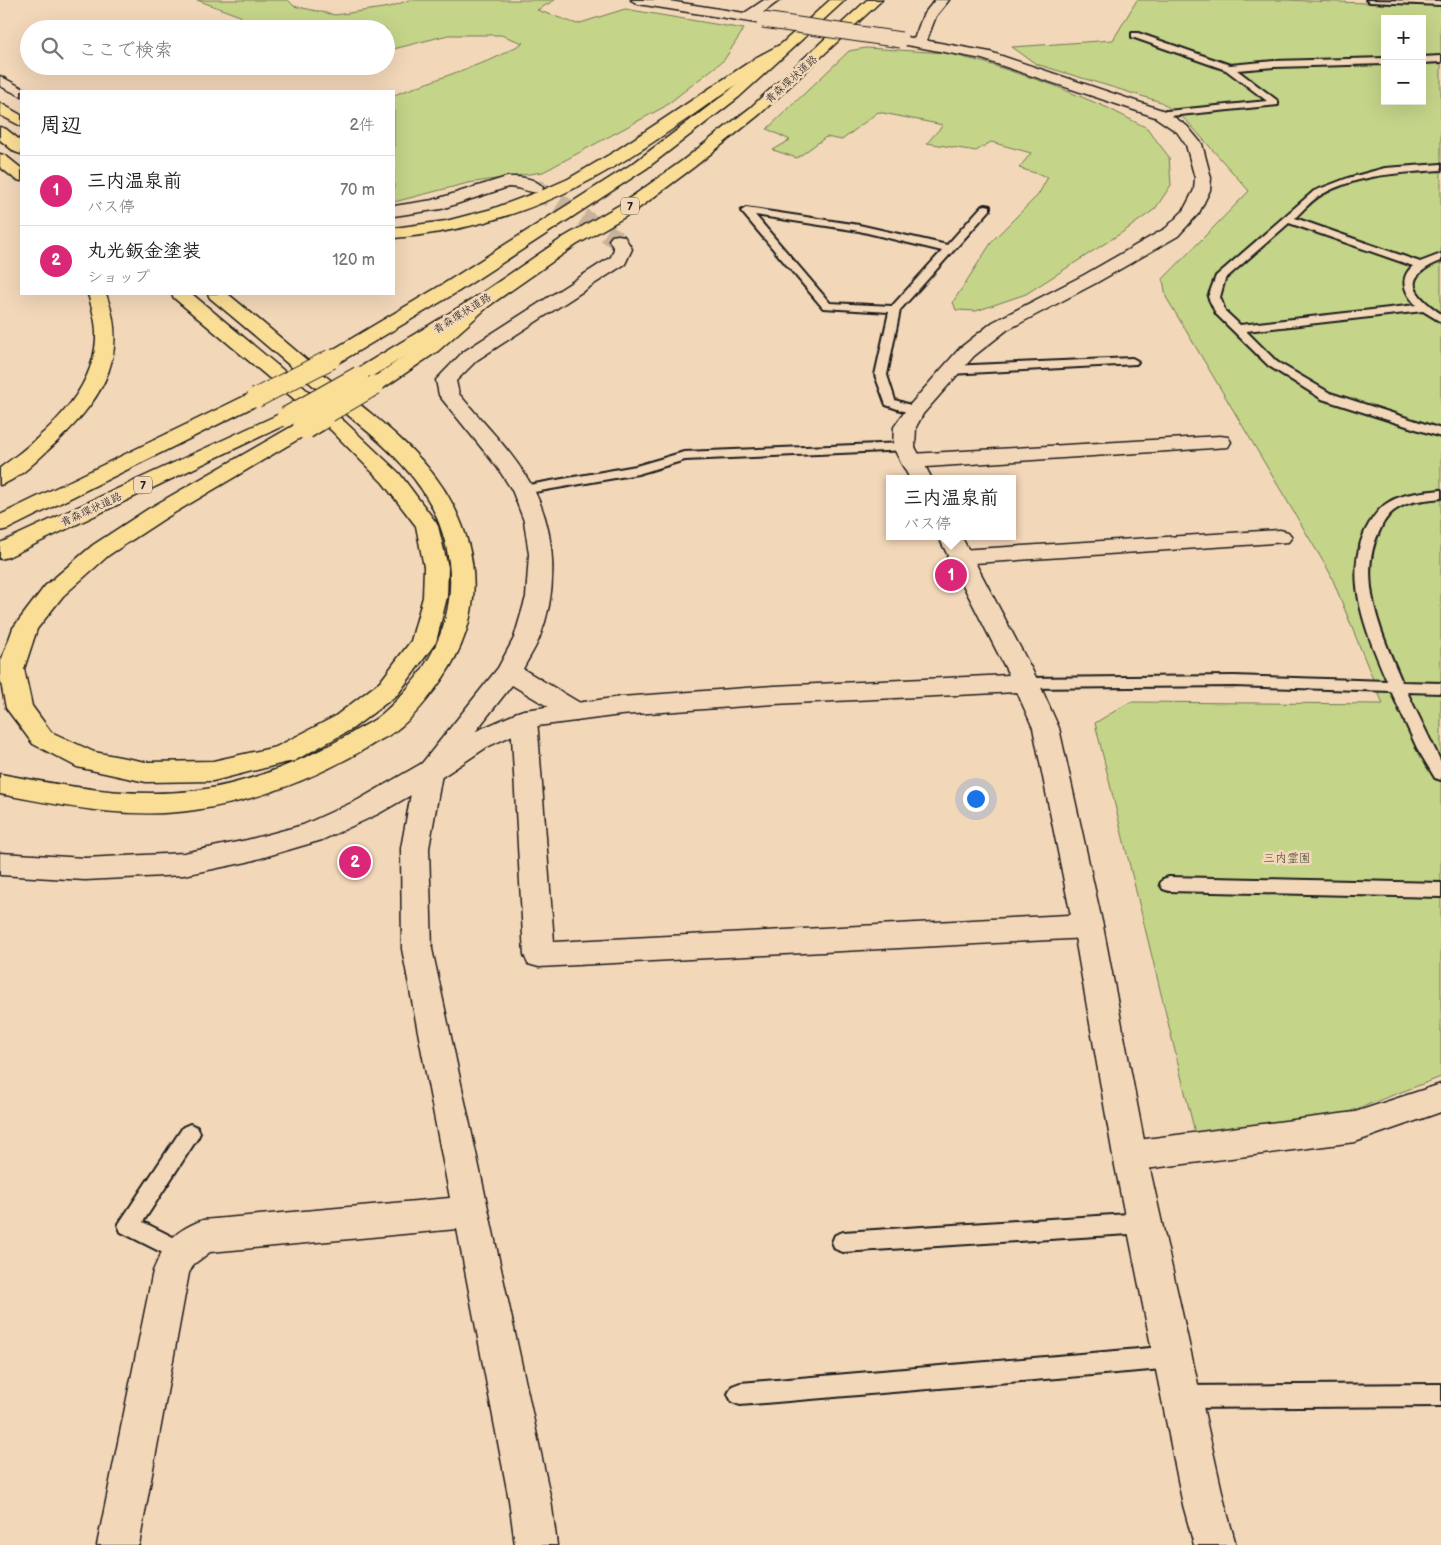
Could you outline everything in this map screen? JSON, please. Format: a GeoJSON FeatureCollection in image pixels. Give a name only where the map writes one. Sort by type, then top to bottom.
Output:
{"type":"FeatureCollection","features":[{"type":"Feature","properties":{"kind":"highway","name":"青森環状道路"},"geometry":{"type":"LineString","coordinates":[[0,524],[256,398],[331,358],[452,287],[641,166],[734,94],[838,0]]}},
{"type":"Feature","properties":{"kind":"highway","name":"青森環状道路"},"geometry":{"type":"LineString","coordinates":[[0,552],[295,422],[431,347],[483,300],[570,241],[629,207],[688,164],[755,111],[875,0]]}},
{"type":"Feature","properties":{"kind":"highway"},"geometry":{"type":"LineString","coordinates":[[395,233],[446,226],[488,216],[535,200],[569,184],[594,171],[786,45]]}},
{"type":"Feature","properties":{"kind":"highway"},"geometry":{"type":"LineString","coordinates":[[0,108],[20,119]]}},
{"type":"Feature","properties":{"kind":"highway"},"geometry":{"type":"LineString","coordinates":[[0,132],[20,148]]}},
{"type":"Feature","properties":{"kind":"highway"},"geometry":{"type":"LineString","coordinates":[[0,159],[20,175]]}},
{"type":"Feature","properties":{"kind":"highway"},"geometry":{"type":"LineString","coordinates":[[0,478],[56,433],[88,396],[100,368],[106,340],[102,308],[97,295]]}},
{"type":"Feature","properties":{"kind":"highway"},"geometry":{"type":"LineString","coordinates":[[182,295],[338,426],[391,478],[427,526],[436,567],[435,597],[423,642],[389,688],[343,723],[284,754],[212,771],[146,772],[87,760],[42,738],[19,708],[12,669],[25,628],[54,591],[101,550],[295,422]]}},
{"type":"Feature","properties":{"kind":"highway"},"geometry":{"type":"LineString","coordinates":[[0,784],[102,802],[168,803],[231,793],[283,779],[337,755],[391,721],[427,682],[452,642],[463,605],[463,568],[457,541],[441,503],[414,465],[362,417],[218,295]]}},
{"type":"Feature","properties":{"kind":"street"},"geometry":{"type":"LineString","coordinates":[[638,0],[920,42],[985,55],[1160,114],[1182,129],[1194,144],[1203,178],[1202,190],[1190,213],[1172,232],[1090,279],[1000,326],[967,352],[950,370],[915,411],[905,427],[912,462],[1220,442]]}},
{"type":"Feature","properties":{"kind":"street"},"geometry":{"type":"LineString","coordinates":[[748,17],[773,0]]}},
{"type":"Feature","properties":{"kind":"street"},"geometry":{"type":"LineString","coordinates":[[920,42],[930,15],[942,0]]}},
{"type":"Feature","properties":{"kind":"street"},"geometry":{"type":"LineString","coordinates":[[0,80],[20,91]]}},
{"type":"Feature","properties":{"kind":"street"},"geometry":{"type":"LineString","coordinates":[[395,211],[435,205],[507,182],[523,182],[535,188]]}},
{"type":"Feature","properties":{"kind":"street"},"geometry":{"type":"LineString","coordinates":[[536,1545],[530,1500],[417,949],[415,848],[429,772],[509,672],[527,638],[538,597],[541,554],[535,521],[523,490],[505,463],[449,395],[446,380],[470,356],[619,260],[623,249],[618,240]]}},
{"type":"Feature","properties":{"kind":"street"},"geometry":{"type":"LineString","coordinates":[[1215,1545],[1204,1504],[1130,1156],[1088,926],[1046,728],[1026,683],[954,546],[1280,537]]}},
{"type":"Feature","properties":{"kind":"street"},"geometry":{"type":"LineString","coordinates":[[509,672],[576,712]]}},
{"type":"Feature","properties":{"kind":"street"},"geometry":{"type":"LineString","coordinates":[[0,864],[85,869],[184,864],[247,851],[312,833],[368,807],[429,772],[477,741],[524,719],[621,706],[774,695],[1026,683]]}},
{"type":"Feature","properties":{"kind":"street"},"geometry":{"type":"LineString","coordinates":[[524,719],[539,955],[1088,926]]}},
{"type":"Feature","properties":{"kind":"street"},"geometry":{"type":"LineString","coordinates":[[1130,1156],[1354,1126],[1441,1098]]}},
{"type":"Feature","properties":{"kind":"street"},"geometry":{"type":"LineString","coordinates":[[118,1545],[171,1271],[181,1252],[203,1236],[471,1212]]}},
{"type":"Feature","properties":{"kind":"lane"},"geometry":{"type":"LineString","coordinates":[[1370,0],[1441,4]]}},
{"type":"Feature","properties":{"kind":"lane"},"geometry":{"type":"LineString","coordinates":[[1135,35],[1229,68],[1275,103],[1160,114]]}},
{"type":"Feature","properties":{"kind":"lane"},"geometry":{"type":"LineString","coordinates":[[1426,60],[1441,59]]}},
{"type":"Feature","properties":{"kind":"lane"},"geometry":{"type":"LineString","coordinates":[[1229,68],[1274,64],[1381,61]]}},
{"type":"Feature","properties":{"kind":"lane"},"geometry":{"type":"LineString","coordinates":[[1441,167],[1385,171],[1351,180],[1317,193],[1220,278],[1214,297],[1220,312],[1272,364],[1326,396],[1441,433]]}},
{"type":"Feature","properties":{"kind":"lane"},"geometry":{"type":"LineString","coordinates":[[915,411],[890,402],[881,375],[894,309],[986,208]]}},
{"type":"Feature","properties":{"kind":"lane"},"geometry":{"type":"LineString","coordinates":[[894,309],[827,306],[746,211],[859,228],[948,249]]}},
{"type":"Feature","properties":{"kind":"lane"},"geometry":{"type":"LineString","coordinates":[[1289,219],[1420,265]]}},
{"type":"Feature","properties":{"kind":"lane"},"geometry":{"type":"LineString","coordinates":[[1441,257],[1420,265],[1410,274],[1408,284],[1412,296],[1423,308],[1441,319]]}},
{"type":"Feature","properties":{"kind":"lane"},"geometry":{"type":"LineString","coordinates":[[1237,329],[1423,308]]}},
{"type":"Feature","properties":{"kind":"lane"},"geometry":{"type":"LineString","coordinates":[[950,370],[1132,362]]}},
{"type":"Feature","properties":{"kind":"lane"},"geometry":{"type":"LineString","coordinates":[[523,490],[638,470],[684,456],[912,462]]}},
{"type":"Feature","properties":{"kind":"lane"},"geometry":{"type":"LineString","coordinates":[[1441,494],[1399,501],[1382,514],[1369,537],[1363,560],[1372,621],[1396,686],[1432,763],[1441,774]]}},
{"type":"Feature","properties":{"kind":"lane"},"geometry":{"type":"LineString","coordinates":[[1026,683],[1234,681],[1441,688]]}},
{"type":"Feature","properties":{"kind":"lane"},"geometry":{"type":"LineString","coordinates":[[1169,884],[1441,890]]}},
{"type":"Feature","properties":{"kind":"lane"},"geometry":{"type":"LineString","coordinates":[[181,1252],[129,1225],[190,1133]]}},
{"type":"Feature","properties":{"kind":"lane"},"geometry":{"type":"LineString","coordinates":[[843,1242],[1144,1223]]}},
{"type":"Feature","properties":{"kind":"lane"},"geometry":{"type":"LineString","coordinates":[[740,1394],[1174,1357]]}},
{"type":"Feature","properties":{"kind":"lane"},"geometry":{"type":"LineString","coordinates":[[1182,1397],[1441,1395]]}},
{"type":"Feature","properties":{"kind":"green space"},"geometry":{"type":"Polygon","coordinates":[[[197,0],[288,0],[294,6],[335,15],[390,7],[409,0],[555,0],[537,10],[577,24],[625,9],[744,29],[724,60],[664,107],[543,172],[468,183],[395,202],[395,95],[493,59],[523,43],[501,35],[448,35],[395,49],[395,20],[245,20],[240,16],[197,0]]]}},
{"type":"Feature","properties":{"kind":"green space","name":"三内霊園"},"geometry":{"type":"Polygon","coordinates":[[[1137,0],[1285,0],[1418,5],[1419,0],[1441,0],[1441,1077],[1335,1117],[1195,1133],[1095,723],[1130,702],[1383,704],[1330,573],[1166,297],[1163,279],[1249,191],[1187,121],[1161,102],[1036,64],[1012,47],[1113,40],[1137,0]]]}},
{"type":"Feature","properties":{"kind":"green space"},"geometry":{"type":"Polygon","coordinates":[[[866,48],[946,53],[986,63],[1053,85],[1108,108],[1147,128],[1169,157],[1171,185],[1155,209],[1126,230],[1026,294],[976,311],[956,310],[953,302],[993,240],[1038,195],[1048,177],[1019,168],[1031,153],[991,142],[976,151],[927,143],[943,125],[878,112],[842,140],[826,137],[797,158],[773,150],[790,140],[767,129],[849,51],[866,48]]]}},
{"type":"Feature","properties":{"kind":"tunnel"},"geometry":{"type":"LineString","coordinates":[[535,188],[618,240]]}},
{"type":"Feature","properties":{"kind":"place","name":"三内温泉前"},"geometry":{"type":"Point","coordinates":[951,575]}},
{"type":"Feature","properties":{"kind":"place","name":"丸光鈑金塗装"},"geometry":{"type":"Point","coordinates":[355,862]}}]}
